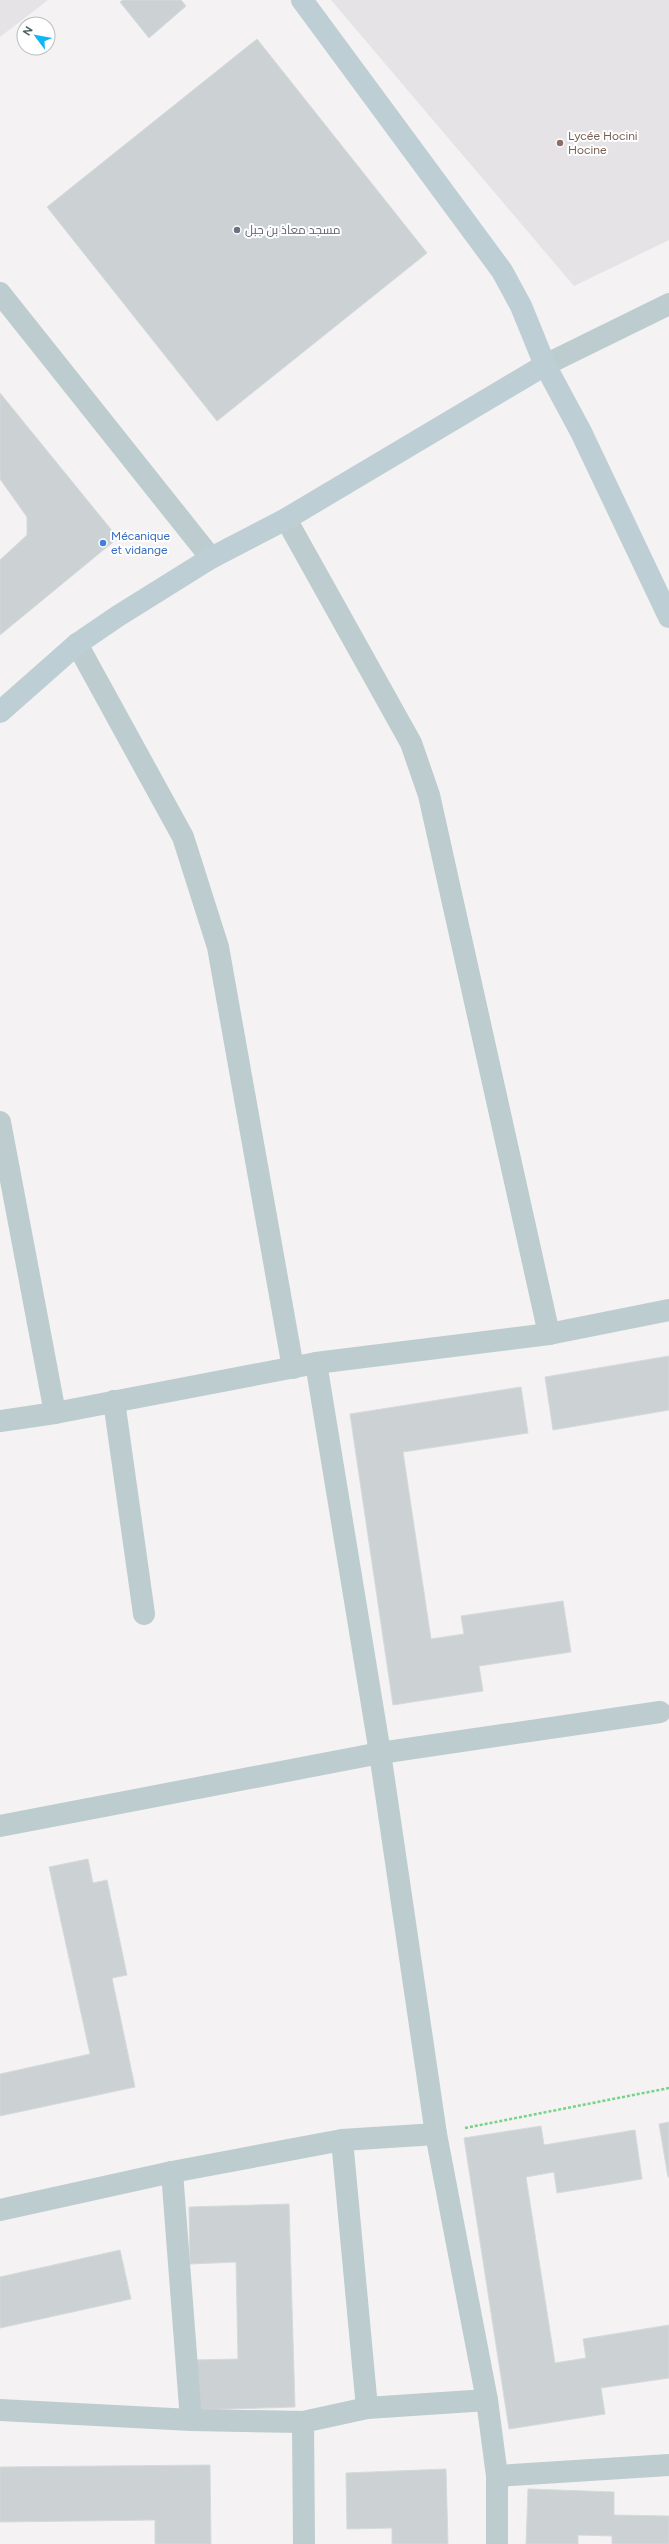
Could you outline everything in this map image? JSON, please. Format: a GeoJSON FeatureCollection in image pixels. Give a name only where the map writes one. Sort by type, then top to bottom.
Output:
{"type":"FeatureCollection","features":[{"type":"Feature","properties":{"kind":"main road"},"geometry":{"type":"LineString","coordinates":[[302,0],[502,271],[521,306],[545,365],[581,432],[669,617]]}},
{"type":"Feature","properties":{"kind":"main road"},"geometry":{"type":"LineString","coordinates":[[0,712],[77,644],[211,558],[286,519],[545,365]]}},
{"type":"Feature","properties":{"kind":"street"},"geometry":{"type":"LineString","coordinates":[[0,293],[211,558]]}},
{"type":"Feature","properties":{"kind":"street"},"geometry":{"type":"LineString","coordinates":[[545,365],[669,304]]}},
{"type":"Feature","properties":{"kind":"street"},"geometry":{"type":"LineString","coordinates":[[286,519],[408,737],[429,795],[549,1334]]}},
{"type":"Feature","properties":{"kind":"street"},"geometry":{"type":"LineString","coordinates":[[77,644],[184,837],[218,947],[293,1368]]}},
{"type":"Feature","properties":{"kind":"street"},"geometry":{"type":"LineString","coordinates":[[0,1122],[55,1413]]}},
{"type":"Feature","properties":{"kind":"street"},"geometry":{"type":"LineString","coordinates":[[0,1421],[55,1413],[316,1363],[549,1334],[669,1310]]}},
{"type":"Feature","properties":{"kind":"street"},"geometry":{"type":"LineString","coordinates":[[316,1363],[380,1753],[436,2134],[486,2400],[497,2476],[497,2544]]}},
{"type":"Feature","properties":{"kind":"street"},"geometry":{"type":"LineString","coordinates":[[114,1401],[144,1614]]}},
{"type":"Feature","properties":{"kind":"street"},"geometry":{"type":"LineString","coordinates":[[0,1826],[380,1753],[660,1712]]}},
{"type":"Feature","properties":{"kind":"street"},"geometry":{"type":"LineString","coordinates":[[0,2210],[172,2172],[342,2140],[436,2134]]}},
{"type":"Feature","properties":{"kind":"street"},"geometry":{"type":"LineString","coordinates":[[342,2140],[367,2408]]}},
{"type":"Feature","properties":{"kind":"street"},"geometry":{"type":"LineString","coordinates":[[172,2172],[191,2420]]}},
{"type":"Feature","properties":{"kind":"street"},"geometry":{"type":"LineString","coordinates":[[0,2410],[191,2420],[303,2422],[367,2408],[486,2400]]}},
{"type":"Feature","properties":{"kind":"street"},"geometry":{"type":"LineString","coordinates":[[303,2422],[304,2544]]}},
{"type":"Feature","properties":{"kind":"street"},"geometry":{"type":"LineString","coordinates":[[497,2476],[669,2465]]}},
{"type":"Feature","properties":{"kind":"path"},"geometry":{"type":"LineString","coordinates":[[436,2134],[669,2088]]}},
{"type":"Feature","properties":{"kind":"shaded area"},"geometry":{"type":"Polygon","coordinates":[[[0,0],[48,0],[27,16],[16,16],[16,25],[0,37],[0,0]]]}},
{"type":"Feature","properties":{"kind":"shaded area","name":"Lycée Hocini Hocine"},"geometry":{"type":"Polygon","coordinates":[[[331,0],[669,0],[669,240],[574,286],[331,0]]]}},
{"type":"Feature","properties":{"kind":"building"},"geometry":{"type":"Polygon","coordinates":[[[123,0],[181,0],[186,6],[149,38],[120,2],[123,0]]]}},
{"type":"Feature","properties":{"kind":"building","name":"مسجد معاذ بن جبل"},"geometry":{"type":"Polygon","coordinates":[[[257,39],[427,253],[217,421],[47,207],[257,39]]]}},
{"type":"Feature","properties":{"kind":"building"},"geometry":{"type":"Polygon","coordinates":[[[0,393],[118,538],[0,635],[0,560],[27,535],[27,517],[0,479],[0,393]]]}},
{"type":"Feature","properties":{"kind":"building"},"geometry":{"type":"Polygon","coordinates":[[[669,1356],[669,1410],[553,1430],[545,1377],[669,1356]]]}},
{"type":"Feature","properties":{"kind":"building"},"geometry":{"type":"Polygon","coordinates":[[[521,1387],[528,1433],[403,1452],[431,1639],[464,1634],[461,1616],[563,1601],[571,1652],[479,1666],[483,1691],[393,1705],[350,1414],[521,1387]]]}},
{"type":"Feature","properties":{"kind":"building"},"geometry":{"type":"Polygon","coordinates":[[[88,1859],[93,1883],[107,1880],[127,1975],[112,1978],[135,2087],[0,2116],[0,2074],[90,2054],[49,1867],[88,1859]]]}},
{"type":"Feature","properties":{"kind":"building"},"geometry":{"type":"Polygon","coordinates":[[[669,2122],[669,2177],[668,2177],[659,2124],[669,2122]]]}},
{"type":"Feature","properties":{"kind":"building"},"geometry":{"type":"Polygon","coordinates":[[[541,2126],[544,2145],[635,2130],[642,2179],[557,2193],[554,2172],[526,2177],[555,2363],[586,2358],[583,2339],[669,2325],[669,2378],[601,2388],[605,2414],[509,2429],[464,2138],[541,2126]]]}},
{"type":"Feature","properties":{"kind":"building"},"geometry":{"type":"Polygon","coordinates":[[[289,2204],[295,2407],[196,2410],[194,2360],[238,2359],[236,2262],[190,2264],[189,2207],[289,2204]]]}},
{"type":"Feature","properties":{"kind":"building"},"geometry":{"type":"Polygon","coordinates":[[[120,2250],[131,2299],[0,2328],[0,2277],[120,2250]]]}},
{"type":"Feature","properties":{"kind":"building"},"geometry":{"type":"Polygon","coordinates":[[[210,2465],[211,2544],[155,2544],[155,2520],[0,2522],[0,2467],[210,2465]]]}},
{"type":"Feature","properties":{"kind":"building"},"geometry":{"type":"Polygon","coordinates":[[[446,2469],[448,2544],[392,2544],[392,2528],[347,2529],[346,2473],[446,2469]]]}},
{"type":"Feature","properties":{"kind":"building"},"geometry":{"type":"Polygon","coordinates":[[[528,2489],[614,2492],[614,2515],[669,2516],[669,2544],[612,2544],[612,2536],[578,2535],[578,2544],[526,2544],[528,2489]]]}},
{"type":"Feature","properties":{"kind":"place","name":"Lycée Hocini Hocine"},"geometry":{"type":"Point","coordinates":[560,143]}},
{"type":"Feature","properties":{"kind":"place","name":"مسجد معاذ بن جبل"},"geometry":{"type":"Point","coordinates":[237,230]}},
{"type":"Feature","properties":{"kind":"place","name":"Mécanique et vidange"},"geometry":{"type":"Point","coordinates":[103,543]}}]}
